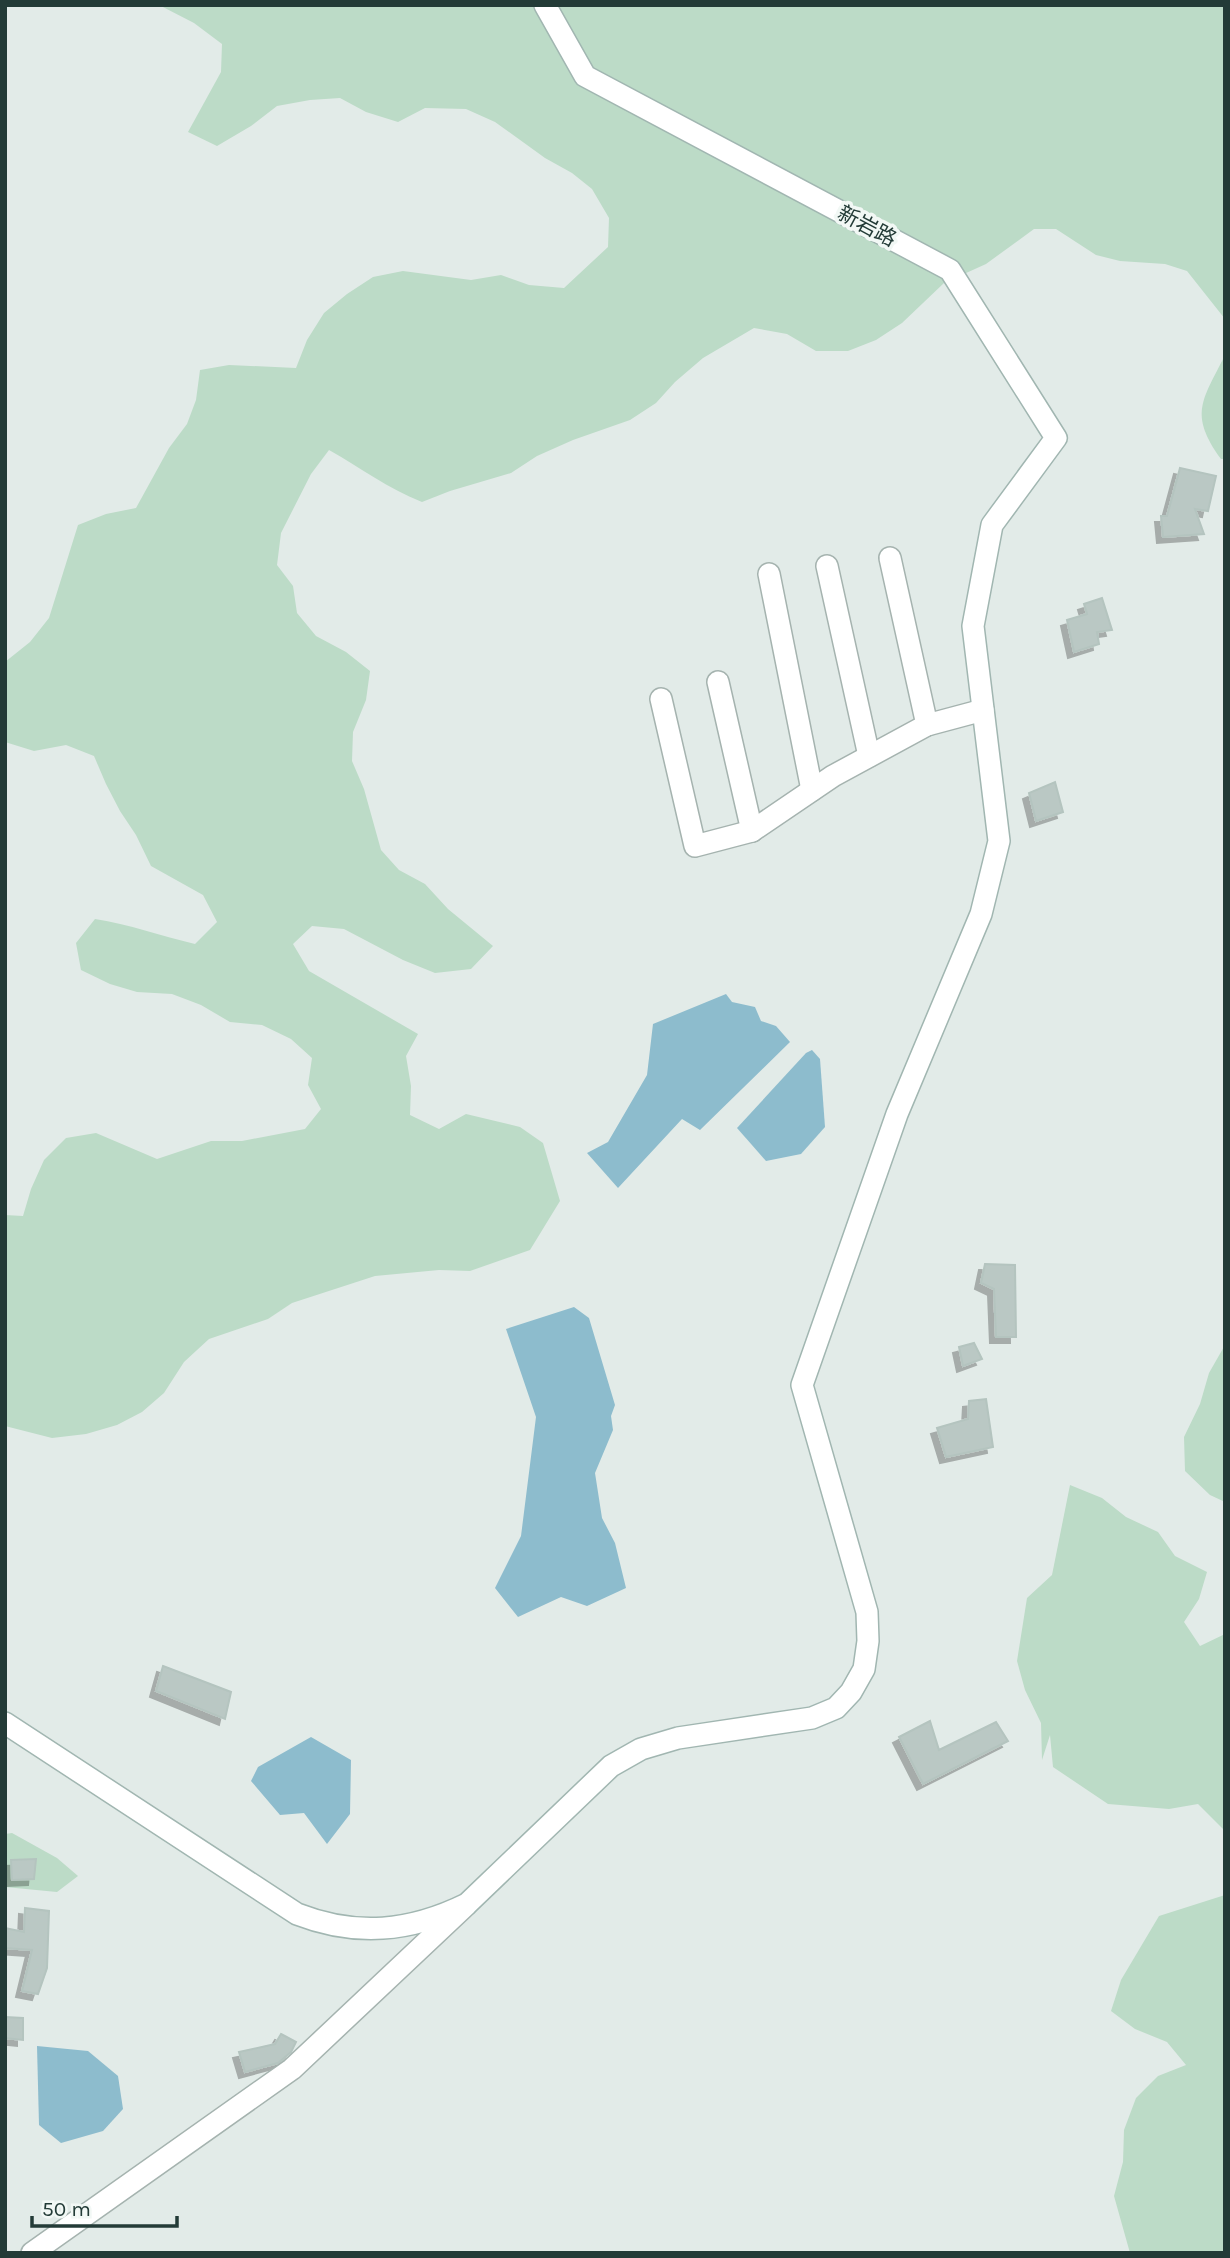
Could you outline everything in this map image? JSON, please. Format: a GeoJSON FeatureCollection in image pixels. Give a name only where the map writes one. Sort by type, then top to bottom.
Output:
{"type":"FeatureCollection","features":[{"type":"Feature","properties":{"kind":"street","name":"新岩路"},"geometry":{"type":"LineString","coordinates":[[545,5],[584,75],[950,270],[1056,438],[992,526],[973,626],[983,710]]}},
{"type":"Feature","properties":{"kind":"street"},"geometry":{"type":"LineString","coordinates":[[890,558],[927,725]]}},
{"type":"Feature","properties":{"kind":"street"},"geometry":{"type":"LineString","coordinates":[[827,566],[869,756]]}},
{"type":"Feature","properties":{"kind":"street"},"geometry":{"type":"LineString","coordinates":[[769,574],[813,790]]}},
{"type":"Feature","properties":{"kind":"street"},"geometry":{"type":"LineString","coordinates":[[718,682],[752,831]]}},
{"type":"Feature","properties":{"kind":"street"},"geometry":{"type":"LineString","coordinates":[[32,2253],[292,2070],[611,1766],[641,1749],[678,1738],[811,1718],[836,1708],[851,1692],[864,1669],[868,1641],[867,1612],[802,1385],[897,1114],[982,914],[999,841],[983,710],[927,725],[832,776],[752,831],[695,846],[661,699]]}},
{"type":"Feature","properties":{"kind":"street"},"geometry":{"type":"LineString","coordinates":[[5,1723],[297,1914],[339,1927],[397,1927],[440,1917],[467,1904]]}},
{"type":"Feature","properties":{"kind":"green space"},"geometry":{"type":"Polygon","coordinates":[[[159,5],[1225,5],[1225,319],[1187,271],[1165,264],[1120,261],[1096,255],[1056,229],[1034,229],[986,264],[944,283],[902,323],[876,340],[848,351],[816,351],[787,334],[754,328],[703,358],[656,403],[630,420],[537,456],[511,473],[422,502],[329,450],[311,474],[281,533],[277,565],[293,586],[297,613],[316,636],[346,652],[370,671],[366,700],[353,732],[352,761],[364,789],[381,850],[399,870],[425,884],[448,909],[493,946],[471,969],[435,973],[403,960],[344,929],[312,926],[293,944],[309,971],[418,1034],[406,1056],[411,1086],[410,1115],[439,1129],[466,1114],[520,1127],[543,1143],[560,1201],[530,1250],[470,1271],[439,1270],[375,1276],[292,1303],[268,1319],[209,1339],[184,1362],[164,1393],[142,1412],[117,1425],[86,1434],[52,1438],[5,1426],[5,1215],[23,1216],[44,1160],[66,1138],[96,1133],[157,1159],[211,1141],[242,1141],[305,1129],[321,1109],[308,1085],[312,1058],[291,1039],[262,1025],[230,1022],[201,1005],[172,994],[137,992],[110,984],[81,970],[76,943],[95,919],[195,944],[217,922],[203,895],[151,866],[106,784],[94,756],[66,745],[34,751],[5,742],[5,662],[30,642],[49,618],[78,525],[106,514],[136,508],[169,448],[187,424],[196,400],[200,370],[229,365],[296,368],[307,340],[324,313],[373,277],[403,271],[471,280],[501,275],[529,285],[564,288],[608,247],[609,218],[592,189],[495,122],[466,109],[425,108],[398,122],[366,112],[340,98],[310,100],[277,106],[251,126],[217,146],[188,132],[221,72],[222,44],[194,23],[159,5]]]}},
{"type":"Feature","properties":{"kind":"green space"},"geometry":{"type":"Polygon","coordinates":[[[1225,355],[1225,459],[1221,459],[1205,430],[1202,407],[1225,355]]]}},
{"type":"Feature","properties":{"kind":"green space"},"geometry":{"type":"Polygon","coordinates":[[[1225,1345],[1225,1502],[1210,1495],[1185,1471],[1184,1437],[1200,1404],[1209,1373],[1225,1345]]]}},
{"type":"Feature","properties":{"kind":"green space"},"geometry":{"type":"Polygon","coordinates":[[[1070,1485],[1102,1498],[1126,1517],[1158,1532],[1175,1556],[1207,1572],[1199,1599],[1184,1622],[1200,1646],[1225,1634],[1225,1831],[1198,1804],[1169,1809],[1108,1804],[1053,1767],[1050,1735],[1042,1760],[1041,1723],[1025,1690],[1017,1661],[1027,1598],[1052,1575],[1070,1485]]]}},
{"type":"Feature","properties":{"kind":"green space"},"geometry":{"type":"Polygon","coordinates":[[[12,1833],[57,1858],[78,1876],[57,1892],[5,1887],[5,1834],[12,1833]]]}},
{"type":"Feature","properties":{"kind":"green space"},"geometry":{"type":"Polygon","coordinates":[[[1225,1895],[1225,2253],[1130,2253],[1114,2196],[1123,2162],[1124,2130],[1136,2098],[1158,2076],[1186,2065],[1167,2042],[1135,2029],[1111,2011],[1121,1980],[1159,1916],[1225,1895]]]}},
{"type":"Feature","properties":{"kind":"water"},"geometry":{"type":"Polygon","coordinates":[[[726,994],[732,1002],[755,1007],[761,1021],[776,1026],[790,1042],[700,1130],[682,1119],[618,1188],[587,1153],[608,1142],[647,1075],[653,1024],[726,994]]]}},
{"type":"Feature","properties":{"kind":"water"},"geometry":{"type":"Polygon","coordinates":[[[812,1050],[820,1059],[825,1127],[801,1154],[766,1161],[737,1128],[806,1053],[812,1050]]]}},
{"type":"Feature","properties":{"kind":"water"},"geometry":{"type":"Polygon","coordinates":[[[574,1307],[589,1318],[615,1405],[611,1416],[613,1430],[595,1473],[602,1518],[615,1543],[626,1588],[587,1606],[561,1597],[518,1617],[495,1588],[521,1536],[536,1417],[506,1329],[574,1307]]]}},
{"type":"Feature","properties":{"kind":"water"},"geometry":{"type":"Polygon","coordinates":[[[311,1737],[351,1760],[350,1814],[327,1844],[304,1813],[280,1815],[251,1781],[258,1767],[311,1737]]]}},
{"type":"Feature","properties":{"kind":"water"},"geometry":{"type":"Polygon","coordinates":[[[37,2046],[88,2051],[118,2076],[123,2109],[103,2131],[61,2143],[39,2125],[37,2046]]]}},
{"type":"Feature","properties":{"kind":"building"},"geometry":{"type":"Polygon","coordinates":[[[1180,468],[1216,476],[1208,511],[1195,509],[1204,534],[1163,537],[1161,516],[1167,516],[1180,468]]]}},
{"type":"Feature","properties":{"kind":"building"},"geometry":{"type":"Polygon","coordinates":[[[1102,598],[1112,630],[1097,632],[1099,644],[1074,652],[1067,620],[1087,614],[1084,604],[1102,598]]]}},
{"type":"Feature","properties":{"kind":"building"},"geometry":{"type":"Polygon","coordinates":[[[1055,782],[1063,812],[1036,821],[1029,793],[1055,782]]]}},
{"type":"Feature","properties":{"kind":"building"},"geometry":{"type":"Polygon","coordinates":[[[985,1264],[1015,1265],[1016,1337],[996,1337],[994,1289],[981,1283],[985,1264]]]}},
{"type":"Feature","properties":{"kind":"building"},"geometry":{"type":"Polygon","coordinates":[[[974,1343],[982,1359],[963,1366],[959,1347],[974,1343]]]}},
{"type":"Feature","properties":{"kind":"building"},"geometry":{"type":"Polygon","coordinates":[[[986,1399],[993,1447],[946,1457],[937,1428],[968,1419],[969,1401],[986,1399]]]}},
{"type":"Feature","properties":{"kind":"building"},"geometry":{"type":"Polygon","coordinates":[[[163,1666],[231,1692],[225,1719],[156,1691],[163,1666]]]}},
{"type":"Feature","properties":{"kind":"building"},"geometry":{"type":"Polygon","coordinates":[[[930,1721],[939,1750],[996,1722],[1008,1741],[923,1784],[899,1737],[930,1721]]]}},
{"type":"Feature","properties":{"kind":"building"},"geometry":{"type":"Polygon","coordinates":[[[36,1859],[34,1879],[12,1880],[11,1860],[36,1859]]]}},
{"type":"Feature","properties":{"kind":"building"},"geometry":{"type":"Polygon","coordinates":[[[25,1908],[49,1911],[47,1968],[38,1994],[22,1991],[32,1950],[5,1948],[5,1928],[24,1932],[25,1908]]]}},
{"type":"Feature","properties":{"kind":"building"},"geometry":{"type":"Polygon","coordinates":[[[5,2017],[23,2018],[23,2040],[5,2038],[5,2017]]]}},
{"type":"Feature","properties":{"kind":"building"},"geometry":{"type":"Polygon","coordinates":[[[281,2034],[296,2042],[291,2052],[278,2063],[245,2072],[239,2052],[275,2044],[281,2034]]]}}]}
